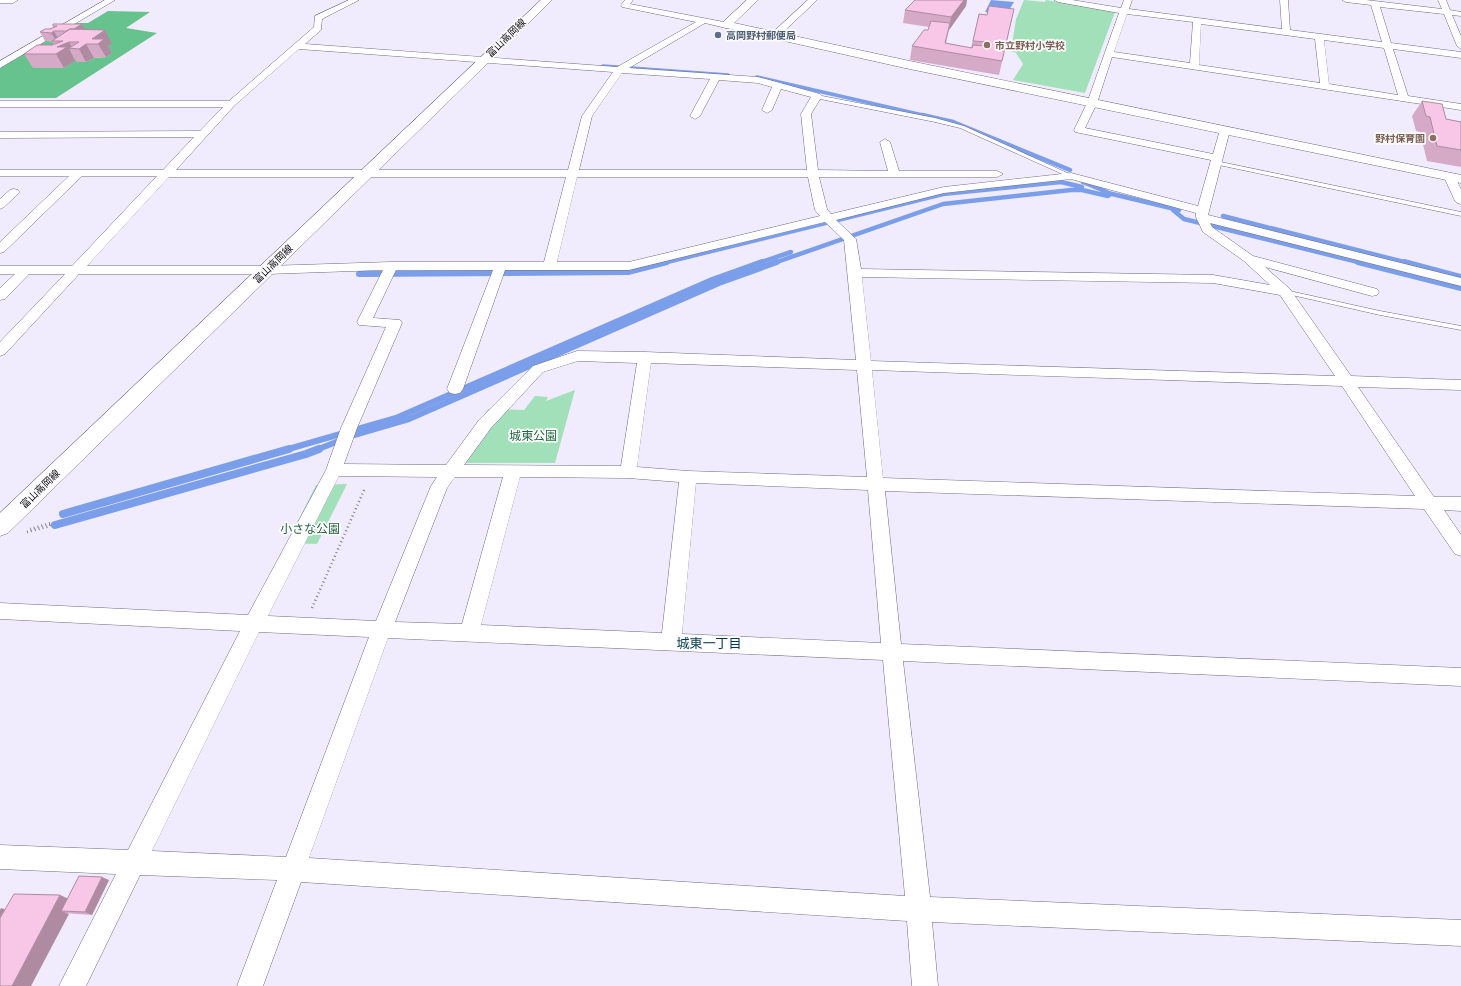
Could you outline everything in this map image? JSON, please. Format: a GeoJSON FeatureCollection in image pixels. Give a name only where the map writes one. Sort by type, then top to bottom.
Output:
{"type":"FeatureCollection","features":[{"type":"Feature","properties":{"kind":"main road"},"geometry":{"type":"LineString","coordinates":[[0,0],[13,0]]}},
{"type":"Feature","properties":{"kind":"main road","name":"富山高岡線"},"geometry":{"type":"LineString","coordinates":[[0,527],[547,0]]}},
{"type":"Feature","properties":{"kind":"main road"},"geometry":{"type":"LineString","coordinates":[[726,25],[753,0]]}},
{"type":"Feature","properties":{"kind":"main road"},"geometry":{"type":"LineString","coordinates":[[726,25],[774,36],[855,51],[1092,103],[1456,178]]}},
{"type":"Feature","properties":{"kind":"street"},"geometry":{"type":"LineString","coordinates":[[0,65],[111,0]]}},
{"type":"Feature","properties":{"kind":"street"},"geometry":{"type":"LineString","coordinates":[[0,351],[231,104],[318,28],[318,18],[355,0]]}},
{"type":"Feature","properties":{"kind":"street"},"geometry":{"type":"LineString","coordinates":[[629,0],[625,6],[726,25]]}},
{"type":"Feature","properties":{"kind":"street"},"geometry":{"type":"LineString","coordinates":[[774,36],[813,0]]}},
{"type":"Feature","properties":{"kind":"street"},"geometry":{"type":"LineString","coordinates":[[1058,0],[1124,11],[1461,55]]}},
{"type":"Feature","properties":{"kind":"street"},"geometry":{"type":"LineString","coordinates":[[1128,0],[1092,103],[1079,130],[1217,160]]}},
{"type":"Feature","properties":{"kind":"street"},"geometry":{"type":"LineString","coordinates":[[1284,0],[1286,32]]}},
{"type":"Feature","properties":{"kind":"street"},"geometry":{"type":"LineString","coordinates":[[1346,0],[1461,14]]}},
{"type":"Feature","properties":{"kind":"street"},"geometry":{"type":"LineString","coordinates":[[1442,0],[1461,46]]}},
{"type":"Feature","properties":{"kind":"street"},"geometry":{"type":"LineString","coordinates":[[1375,4],[1404,98]]}},
{"type":"Feature","properties":{"kind":"street"},"geometry":{"type":"LineString","coordinates":[[1194,67],[1197,20]]}},
{"type":"Feature","properties":{"kind":"street"},"geometry":{"type":"LineString","coordinates":[[549,267],[587,116],[622,68],[703,21]]}},
{"type":"Feature","properties":{"kind":"street"},"geometry":{"type":"LineString","coordinates":[[1318,36],[1325,87]]}},
{"type":"Feature","properties":{"kind":"street"},"geometry":{"type":"LineString","coordinates":[[296,46],[483,60],[622,68],[758,80],[817,96],[806,114],[813,173],[821,210],[836,226],[855,273],[919,909],[925,986]]}},
{"type":"Feature","properties":{"kind":"street"},"geometry":{"type":"LineString","coordinates":[[1109,54],[1461,107]]}},
{"type":"Feature","properties":{"kind":"street"},"geometry":{"type":"LineString","coordinates":[[695,116],[716,77]]}},
{"type":"Feature","properties":{"kind":"street"},"geometry":{"type":"LineString","coordinates":[[767,110],[778,85]]}},
{"type":"Feature","properties":{"kind":"street"},"geometry":{"type":"LineString","coordinates":[[0,104],[231,104]]}},
{"type":"Feature","properties":{"kind":"street"},"geometry":{"type":"LineString","coordinates":[[1225,130],[1202,214],[1207,230],[1248,258],[1285,292],[1461,549]]}},
{"type":"Feature","properties":{"kind":"street"},"geometry":{"type":"LineString","coordinates":[[0,135],[203,134]]}},
{"type":"Feature","properties":{"kind":"street"},"geometry":{"type":"LineString","coordinates":[[885,142],[895,174]]}},
{"type":"Feature","properties":{"kind":"street"},"geometry":{"type":"LineString","coordinates":[[0,173],[813,173],[1014,174],[1056,177]]}},
{"type":"Feature","properties":{"kind":"street"},"geometry":{"type":"LineString","coordinates":[[0,249],[79,173]]}},
{"type":"Feature","properties":{"kind":"street"},"geometry":{"type":"LineString","coordinates":[[0,270],[388,270],[500,266],[629,266],[836,226],[944,190],[1071,176],[1202,214],[1461,282]]}},
{"type":"Feature","properties":{"kind":"street"},"geometry":{"type":"LineString","coordinates":[[1456,178],[1461,202]]}},
{"type":"Feature","properties":{"kind":"street"},"geometry":{"type":"LineString","coordinates":[[0,205],[14,192]]}},
{"type":"Feature","properties":{"kind":"street"},"geometry":{"type":"LineString","coordinates":[[1248,258],[1372,292]]}},
{"type":"Feature","properties":{"kind":"street"},"geometry":{"type":"LineString","coordinates":[[455,389],[500,266]]}},
{"type":"Feature","properties":{"kind":"street"},"geometry":{"type":"LineString","coordinates":[[0,296],[26,270]]}},
{"type":"Feature","properties":{"kind":"street"},"geometry":{"type":"LineString","coordinates":[[72,986],[254,623],[334,470],[346,435],[395,323],[364,322],[388,270]]}},
{"type":"Feature","properties":{"kind":"street"},"geometry":{"type":"LineString","coordinates":[[855,273],[1213,279],[1285,292]]}},
{"type":"Feature","properties":{"kind":"street"},"geometry":{"type":"LineString","coordinates":[[250,986],[382,629],[439,486],[485,424],[538,369],[577,356],[645,357],[1461,385]]}},
{"type":"Feature","properties":{"kind":"street"},"geometry":{"type":"LineString","coordinates":[[628,472],[645,357]]}},
{"type":"Feature","properties":{"kind":"street"},"geometry":{"type":"LineString","coordinates":[[334,470],[628,472],[688,477],[1461,504]]}},
{"type":"Feature","properties":{"kind":"street"},"geometry":{"type":"LineString","coordinates":[[469,633],[513,471]]}},
{"type":"Feature","properties":{"kind":"street"},"geometry":{"type":"LineString","coordinates":[[671,642],[688,477]]}},
{"type":"Feature","properties":{"kind":"street"},"geometry":{"type":"LineString","coordinates":[[0,611],[303,626],[1461,677]]}},
{"type":"Feature","properties":{"kind":"street"},"geometry":{"type":"LineString","coordinates":[[0,857],[132,864],[292,869],[919,909],[1461,933]]}},
{"type":"Feature","properties":{"kind":"lane"},"geometry":{"type":"LineString","coordinates":[[817,96],[936,120],[962,128],[1071,176]]}},
{"type":"Feature","properties":{"kind":"lane"},"geometry":{"type":"LineString","coordinates":[[1217,160],[1461,214]]}},
{"type":"Feature","properties":{"kind":"lane"},"geometry":{"type":"LineString","coordinates":[[1285,292],[1380,313],[1461,328]]}},
{"type":"Feature","properties":{"kind":"path"},"geometry":{"type":"LineString","coordinates":[[303,626],[372,471]]}},
{"type":"Feature","properties":{"kind":"path"},"geometry":{"type":"LineString","coordinates":[[51,523],[50,526],[22,532],[51,523]]}},
{"type":"Feature","properties":{"kind":"green space"},"geometry":{"type":"Polygon","coordinates":[[[1024,0],[1045,2],[1046,0],[1115,12],[1085,93],[1013,80],[1023,64],[1016,53],[1011,51],[1016,19],[1024,0]]]}},
{"type":"Feature","properties":{"kind":"green space"},"geometry":{"type":"Polygon","coordinates":[[[108,11],[150,12],[126,28],[157,33],[56,98],[0,98],[0,66],[75,23],[88,23],[108,11]],[[62,33],[60,35],[62,35],[58,37],[46,41],[67,40],[86,34],[86,33],[62,33]],[[77,43],[60,55],[71,55],[60,59],[45,59],[34,68],[64,68],[74,61],[65,60],[77,55],[87,55],[77,62],[86,62],[94,58],[106,57],[111,53],[99,52],[111,44],[77,43]]]}},
{"type":"Feature","properties":{"kind":"green space","name":"城東公園"},"geometry":{"type":"Polygon","coordinates":[[[575,390],[555,463],[450,463],[488,409],[524,410],[535,396],[548,397],[546,401],[575,390]]]}},
{"type":"Feature","properties":{"kind":"green space","name":"小さな公園"},"geometry":{"type":"Polygon","coordinates":[[[347,484],[317,544],[287,543],[316,485],[347,484]]]}},
{"type":"Feature","properties":{"kind":"water"},"geometry":{"type":"Polygon","coordinates":[[[991,0],[1014,2],[1006,15],[985,12],[991,0]]]}},
{"type":"Feature","properties":{"kind":"building"},"geometry":{"type":"Polygon","coordinates":[[[915,0],[964,0],[951,17],[905,10],[915,0]]]}},
{"type":"Feature","properties":{"kind":"building"},"geometry":{"type":"Polygon","coordinates":[[[989,6],[1014,9],[1002,61],[912,46],[924,30],[928,30],[931,21],[950,23],[945,43],[972,48],[973,45],[986,46],[987,42],[973,41],[979,14],[987,15],[989,6]]]}},
{"type":"Feature","properties":{"kind":"building"},"geometry":{"type":"Polygon","coordinates":[[[53,24],[82,24],[74,29],[66,31],[54,31],[51,33],[40,32],[57,26],[53,26],[53,24]]]}},
{"type":"Feature","properties":{"kind":"building"},"geometry":{"type":"Polygon","coordinates":[[[70,29],[105,30],[92,39],[104,39],[98,44],[86,44],[79,49],[69,48],[79,42],[69,42],[57,47],[67,47],[56,54],[24,54],[37,45],[52,45],[63,41],[52,41],[70,29]]]}},
{"type":"Feature","properties":{"kind":"building"},"geometry":{"type":"Polygon","coordinates":[[[1422,101],[1442,104],[1446,119],[1461,122],[1461,150],[1437,146],[1430,117],[1426,116],[1422,101]]]}},
{"type":"Feature","properties":{"kind":"building"},"geometry":{"type":"Polygon","coordinates":[[[79,876],[102,877],[85,912],[61,911],[79,876]]]}},
{"type":"Feature","properties":{"kind":"building"},"geometry":{"type":"Polygon","coordinates":[[[14,894],[60,895],[12,986],[0,986],[0,918],[14,894]]]}},
{"type":"Feature","properties":{"kind":"waterway"},"geometry":{"type":"LineString","coordinates":[[603,66],[728,75]]}},
{"type":"Feature","properties":{"kind":"waterway"},"geometry":{"type":"LineString","coordinates":[[757,77],[927,116]]}},
{"type":"Feature","properties":{"kind":"waterway"},"geometry":{"type":"LineString","coordinates":[[922,115],[953,122],[1070,170]]}},
{"type":"Feature","properties":{"kind":"waterway"},"geometry":{"type":"LineString","coordinates":[[666,262],[943,194],[1061,182],[1082,187]]}},
{"type":"Feature","properties":{"kind":"waterway"},"geometry":{"type":"LineString","coordinates":[[1083,182],[1107,192]]}},
{"type":"Feature","properties":{"kind":"waterway"},"geometry":{"type":"LineString","coordinates":[[774,263],[943,204],[1071,190],[1082,190],[1108,196],[1111,194]]}},
{"type":"Feature","properties":{"kind":"waterway"},"geometry":{"type":"LineString","coordinates":[[1108,193],[1179,210]]}},
{"type":"Feature","properties":{"kind":"waterway"},"geometry":{"type":"LineString","coordinates":[[1173,210],[1184,219],[1360,263]]}},
{"type":"Feature","properties":{"kind":"waterway"},"geometry":{"type":"LineString","coordinates":[[1223,216],[1408,263]]}},
{"type":"Feature","properties":{"kind":"waterway"},"geometry":{"type":"LineString","coordinates":[[759,263],[791,252]]}},
{"type":"Feature","properties":{"kind":"waterway"},"geometry":{"type":"LineString","coordinates":[[359,274],[628,272],[666,262]]}},
{"type":"Feature","properties":{"kind":"waterway"},"geometry":{"type":"LineString","coordinates":[[285,450],[396,418],[712,280],[762,262]]}},
{"type":"Feature","properties":{"kind":"waterway"},"geometry":{"type":"LineString","coordinates":[[316,450],[354,435],[409,419],[719,283],[777,262]]}},
{"type":"Feature","properties":{"kind":"waterway"},"geometry":{"type":"LineString","coordinates":[[1404,262],[1461,277]]}},
{"type":"Feature","properties":{"kind":"waterway"},"geometry":{"type":"LineString","coordinates":[[1360,263],[1461,288]]}},
{"type":"Feature","properties":{"kind":"waterway"},"geometry":{"type":"LineString","coordinates":[[63,514],[289,449]]}},
{"type":"Feature","properties":{"kind":"waterway"},"geometry":{"type":"LineString","coordinates":[[55,525],[306,454],[319,449]]}},
{"type":"Feature","properties":{"kind":"place","name":"高岡野村郵便局"},"geometry":{"type":"Point","coordinates":[718,35]}},
{"type":"Feature","properties":{"kind":"place","name":"市立野村小学校"},"geometry":{"type":"Point","coordinates":[987,45]}},
{"type":"Feature","properties":{"kind":"place","name":"野村保育園"},"geometry":{"type":"Point","coordinates":[1433,138]}},
{"type":"Feature","properties":{"kind":"district","name":"城東一丁目"},"geometry":{"type":"Point","coordinates":[709,643]}}]}
